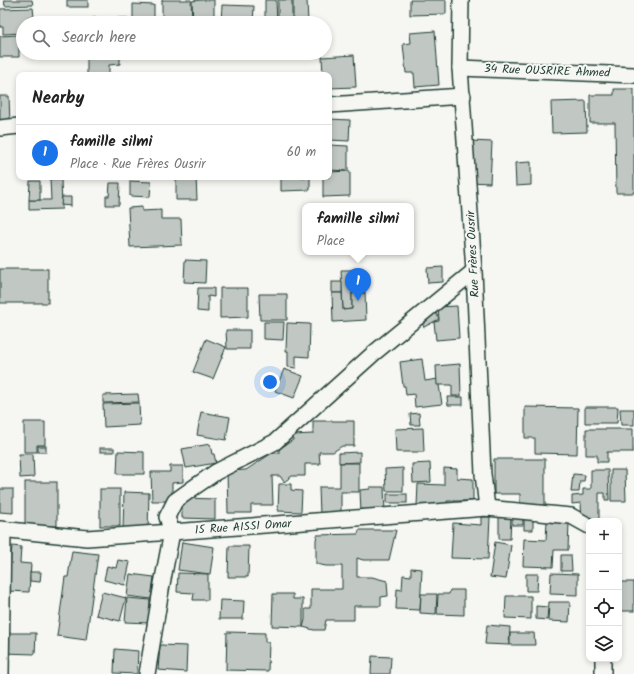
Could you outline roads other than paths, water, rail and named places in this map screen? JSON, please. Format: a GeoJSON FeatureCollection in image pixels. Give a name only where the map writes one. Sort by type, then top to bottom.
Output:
{"type":"FeatureCollection","features":[{"type":"Feature","properties":{"kind":"street","name":"Rue Frères Ousrir"},"geometry":{"type":"LineString","coordinates":[[461,0],[460,68],[474,271],[483,474],[487,508]]}},
{"type":"Feature","properties":{"kind":"street","name":"34 Rue OUSRIRE Ahmed"},"geometry":{"type":"LineString","coordinates":[[460,68],[634,75]]}},
{"type":"Feature","properties":{"kind":"street"},"geometry":{"type":"LineString","coordinates":[[332,105],[463,96]]}},
{"type":"Feature","properties":{"kind":"street"},"geometry":{"type":"LineString","coordinates":[[0,128],[16,126]]}},
{"type":"Feature","properties":{"kind":"street"},"geometry":{"type":"LineString","coordinates":[[147,674],[172,532],[168,517],[175,501],[216,472],[275,442],[374,353],[474,271]]}},
{"type":"Feature","properties":{"kind":"street","name":"15 Rue AISSI Omar"},"geometry":{"type":"LineString","coordinates":[[2,529],[87,538],[487,508],[571,516],[586,524]]}},
{"type":"Feature","properties":{"kind":"street"},"geometry":{"type":"LineString","coordinates":[[1,674],[2,529]]}},
{"type":"Feature","properties":{"kind":"street"},"geometry":{"type":"LineString","coordinates":[[603,662],[603,674]]}},
{"type":"Feature","properties":{"kind":"place","name":"famille silmi"},"geometry":{"type":"Point","coordinates":[358,301]}}]}
